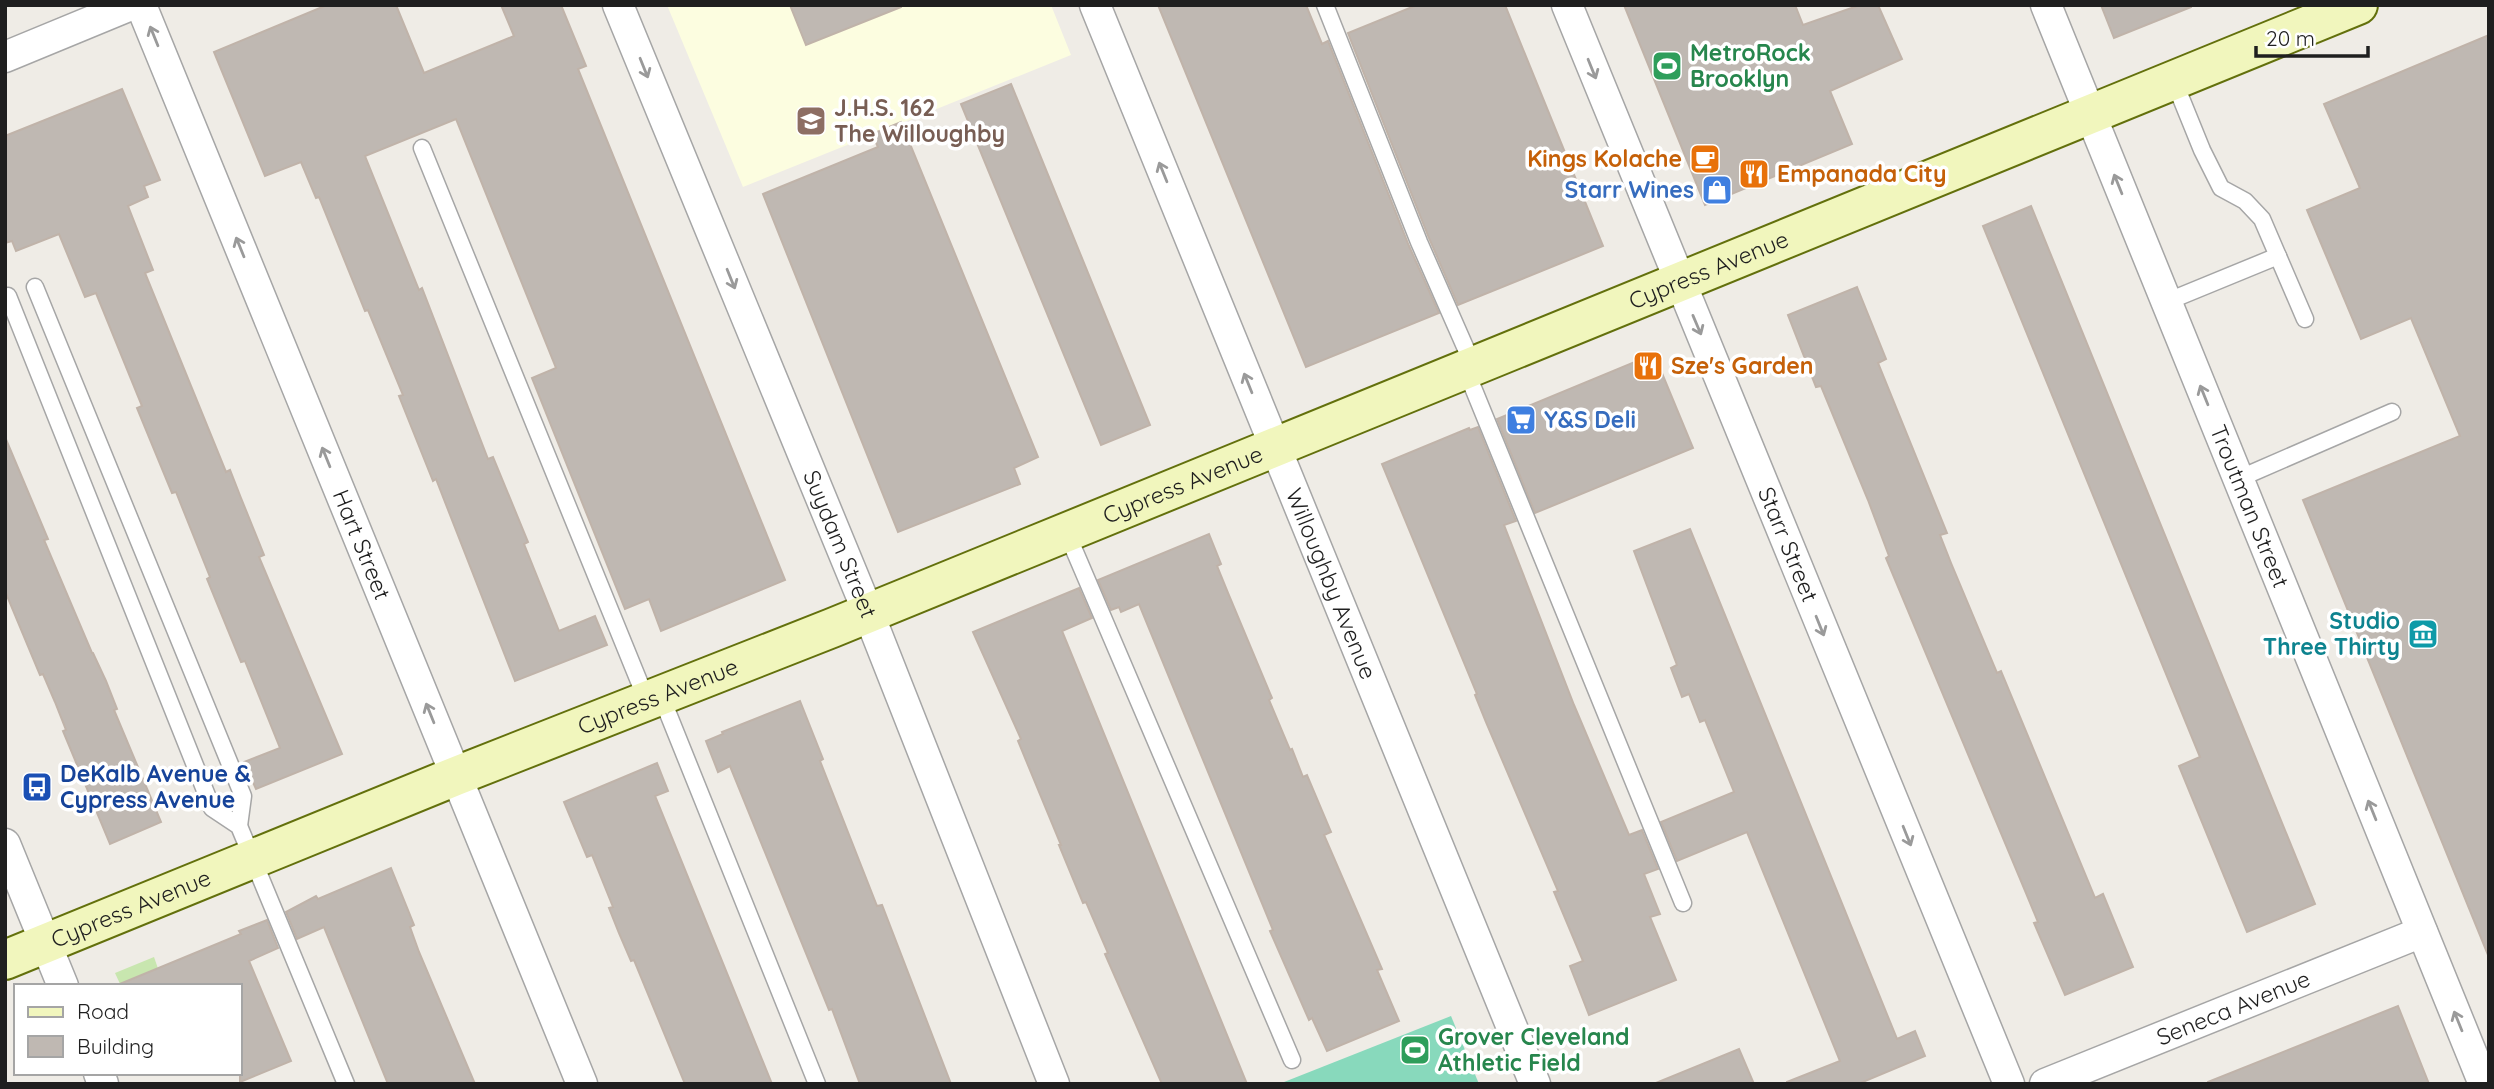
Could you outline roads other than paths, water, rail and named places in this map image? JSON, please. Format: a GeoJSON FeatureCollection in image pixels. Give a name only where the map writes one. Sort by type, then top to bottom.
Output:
{"type":"FeatureCollection","features":[{"type":"Feature","properties":{"kind":"main road","name":"Cypress Avenue"},"geometry":{"type":"LineString","coordinates":[[5,960],[46,944],[246,842],[456,776],[654,698],[2358,5]]}},
{"type":"Feature","properties":{"kind":"street"},"geometry":{"type":"LineString","coordinates":[[5,57],[131,5]]}},
{"type":"Feature","properties":{"kind":"street","name":"Hart Street"},"geometry":{"type":"LineString","coordinates":[[141,5],[582,1084]]}},
{"type":"Feature","properties":{"kind":"street","name":"Suydam Street"},"geometry":{"type":"LineString","coordinates":[[618,5],[868,612],[1054,1084]]}},
{"type":"Feature","properties":{"kind":"street","name":"Willoughby Avenue"},"geometry":{"type":"LineString","coordinates":[[1095,5],[1535,1084]]}},
{"type":"Feature","properties":{"kind":"street","name":"Starr Street"},"geometry":{"type":"LineString","coordinates":[[1567,5],[2009,1084]]}},
{"type":"Feature","properties":{"kind":"street","name":"Troutman Street"},"geometry":{"type":"LineString","coordinates":[[2046,5],[2484,1084]]}},
{"type":"Feature","properties":{"kind":"street"},"geometry":{"type":"LineString","coordinates":[[5,844],[62,984]]}},
{"type":"Feature","properties":{"kind":"street","name":"Seneca Avenue"},"geometry":{"type":"LineString","coordinates":[[2045,1084],[2422,932]]}},
{"type":"Feature","properties":{"kind":"lane"},"geometry":{"type":"LineString","coordinates":[[1325,5],[1683,903]]}},
{"type":"Feature","properties":{"kind":"lane"},"geometry":{"type":"LineString","coordinates":[[2174,80],[2202,150],[2221,188],[2245,201],[2262,219],[2305,318]]}},
{"type":"Feature","properties":{"kind":"lane"},"geometry":{"type":"LineString","coordinates":[[422,148],[817,1084]]}},
{"type":"Feature","properties":{"kind":"lane"},"geometry":{"type":"LineString","coordinates":[[2166,302],[2278,256]]}},
{"type":"Feature","properties":{"kind":"lane"},"geometry":{"type":"LineString","coordinates":[[36,287],[243,796],[246,842],[346,1084]]}},
{"type":"Feature","properties":{"kind":"lane"},"geometry":{"type":"LineString","coordinates":[[8,296],[212,808],[246,842]]}},
{"type":"Feature","properties":{"kind":"lane"},"geometry":{"type":"LineString","coordinates":[[2238,479],[2392,412]]}},
{"type":"Feature","properties":{"kind":"lane"},"geometry":{"type":"LineString","coordinates":[[1066,530],[1292,1060]]}},
{"type":"Feature","properties":{"kind":"place","name":"MetroRock Brooklyn"},"geometry":{"type":"Point","coordinates":[1667,66]}},
{"type":"Feature","properties":{"kind":"place","name":"J.H.S. 162 The Willoughby"},"geometry":{"type":"Point","coordinates":[811,121]}},
{"type":"Feature","properties":{"kind":"place","name":"Kings Kolache"},"geometry":{"type":"Point","coordinates":[1705,159]}},
{"type":"Feature","properties":{"kind":"place","name":"Empanada City"},"geometry":{"type":"Point","coordinates":[1754,174]}},
{"type":"Feature","properties":{"kind":"place","name":"Starr Wines"},"geometry":{"type":"Point","coordinates":[1717,190]}},
{"type":"Feature","properties":{"kind":"place","name":"Sze's Garden"},"geometry":{"type":"Point","coordinates":[1648,366]}},
{"type":"Feature","properties":{"kind":"place","name":"Y&S Deli"},"geometry":{"type":"Point","coordinates":[1521,420]}},
{"type":"Feature","properties":{"kind":"place","name":"Studio Three Thirty"},"geometry":{"type":"Point","coordinates":[2423,634]}},
{"type":"Feature","properties":{"kind":"place","name":"DeKalb Avenue & Cypress Avenue"},"geometry":{"type":"Point","coordinates":[37,787]}},
{"type":"Feature","properties":{"kind":"place","name":"Grover Cleveland Athletic Field"},"geometry":{"type":"Point","coordinates":[1415,1050]}}]}
